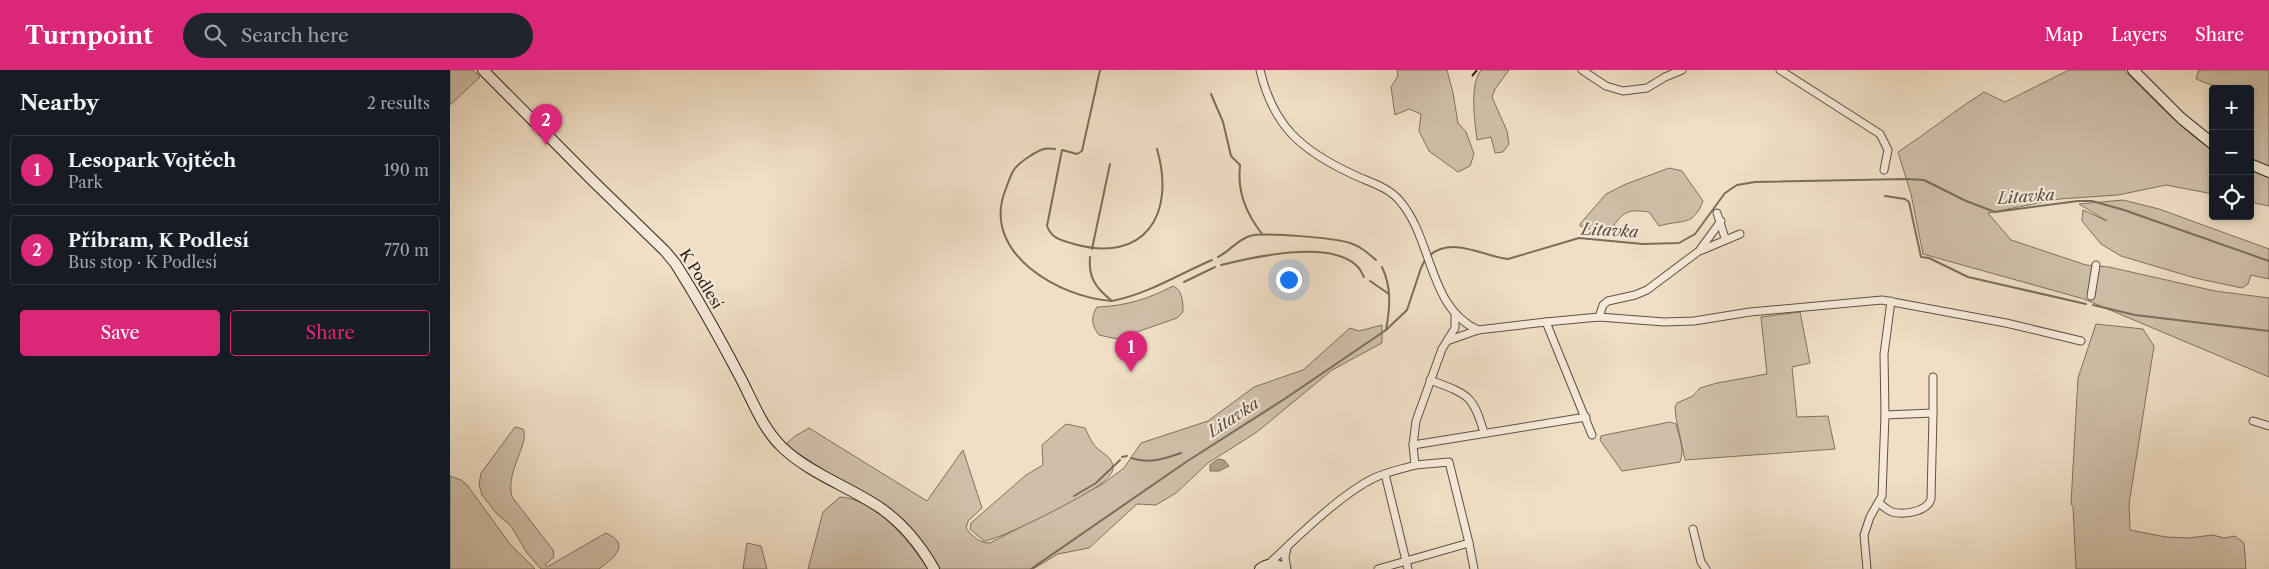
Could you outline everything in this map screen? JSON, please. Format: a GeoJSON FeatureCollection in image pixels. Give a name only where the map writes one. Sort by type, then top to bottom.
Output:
{"type":"FeatureCollection","features":[{"type":"Feature","properties":{"kind":"street","name":"K Podlesí"},"geometry":{"type":"LineString","coordinates":[[484,70],[592,181],[666,251],[698,300],[768,430],[782,447],[826,477],[881,509],[896,521],[913,538],[934,569]]}},
{"type":"Feature","properties":{"kind":"street"},"geometry":{"type":"LineString","coordinates":[[1260,70],[1266,94],[1274,111],[1290,132],[1331,162],[1390,192],[1405,209],[1426,248],[1443,296],[1455,316],[1466,325],[1478,330]]}},
{"type":"Feature","properties":{"kind":"street"},"geometry":{"type":"LineString","coordinates":[[1582,70],[1606,86],[1623,91],[1647,88],[1665,77],[1682,70]]}},
{"type":"Feature","properties":{"kind":"street"},"geometry":{"type":"LineString","coordinates":[[1780,70],[1880,134],[1888,150],[1884,170]]}},
{"type":"Feature","properties":{"kind":"street"},"geometry":{"type":"LineString","coordinates":[[2133,70],[2180,118],[2209,141]]}},
{"type":"Feature","properties":{"kind":"street"},"geometry":{"type":"LineString","coordinates":[[2254,166],[2269,172]]}},
{"type":"Feature","properties":{"kind":"street"},"geometry":{"type":"LineString","coordinates":[[1717,213],[1726,238]]}},
{"type":"Feature","properties":{"kind":"street"},"geometry":{"type":"LineString","coordinates":[[1699,251],[1721,221]]}},
{"type":"Feature","properties":{"kind":"street"},"geometry":{"type":"LineString","coordinates":[[1599,317],[1603,306],[1608,301],[1641,293],[1699,251],[1726,238],[1740,234]]}},
{"type":"Feature","properties":{"kind":"street"},"geometry":{"type":"LineString","coordinates":[[2091,296],[2096,265]]}},
{"type":"Feature","properties":{"kind":"street"},"geometry":{"type":"LineString","coordinates":[[1446,341],[1478,330],[1546,322],[1599,317],[1664,322],[1694,321],[1750,312],[1804,309],[1872,300],[1891,301],[2081,340]]}},
{"type":"Feature","properties":{"kind":"street"},"geometry":{"type":"LineString","coordinates":[[1867,569],[1864,534],[1882,496],[1885,415],[1884,354],[1891,301]]}},
{"type":"Feature","properties":{"kind":"street"},"geometry":{"type":"LineString","coordinates":[[1415,465],[1413,444],[1416,421],[1446,341],[1455,328],[1455,316]]}},
{"type":"Feature","properties":{"kind":"street"},"geometry":{"type":"LineString","coordinates":[[1546,322],[1592,435]]}},
{"type":"Feature","properties":{"kind":"street"},"geometry":{"type":"LineString","coordinates":[[1879,503],[1890,511],[1895,512],[1922,509],[1929,504],[1933,377]]}},
{"type":"Feature","properties":{"kind":"street"},"geometry":{"type":"LineString","coordinates":[[1430,380],[1462,392],[1469,398],[1476,407],[1484,433]]}},
{"type":"Feature","properties":{"kind":"street"},"geometry":{"type":"LineString","coordinates":[[1885,415],[1933,413]]}},
{"type":"Feature","properties":{"kind":"street"},"geometry":{"type":"LineString","coordinates":[[1413,444],[1586,417]]}},
{"type":"Feature","properties":{"kind":"street"},"geometry":{"type":"LineString","coordinates":[[2253,421],[2269,426]]}},
{"type":"Feature","properties":{"kind":"street"},"geometry":{"type":"LineString","coordinates":[[1264,567],[1357,489],[1385,474],[1415,465],[1450,462],[1474,569]]}},
{"type":"Feature","properties":{"kind":"street"},"geometry":{"type":"LineString","coordinates":[[1385,474],[1407,565]]}},
{"type":"Feature","properties":{"kind":"street"},"geometry":{"type":"LineString","coordinates":[[1693,529],[1701,562],[1706,569]]}},
{"type":"Feature","properties":{"kind":"street"},"geometry":{"type":"LineString","coordinates":[[1378,569],[1407,565],[1469,544]]}},
{"type":"Feature","properties":{"kind":"street"},"geometry":{"type":"LineString","coordinates":[[1264,567],[1274,564],[1286,569],[1285,557],[1287,548]]}},
{"type":"Feature","properties":{"kind":"shaded area"},"geometry":{"type":"Polygon","coordinates":[[[450,70],[473,70],[480,77],[450,105],[450,70]]]}},
{"type":"Feature","properties":{"kind":"shaded area"},"geometry":{"type":"Polygon","coordinates":[[[1397,70],[1447,70],[1458,123],[1466,132],[1474,154],[1470,166],[1458,172],[1429,151],[1419,131],[1421,114],[1409,109],[1395,115],[1391,87],[1398,76],[1397,70]]]}},
{"type":"Feature","properties":{"kind":"shaded area"},"geometry":{"type":"Polygon","coordinates":[[[1481,70],[1509,70],[1495,89],[1492,97],[1507,131],[1509,144],[1503,152],[1495,153],[1491,137],[1477,140],[1474,94],[1477,77],[1481,70]]]}},
{"type":"Feature","properties":{"kind":"shaded area"},"geometry":{"type":"Polygon","coordinates":[[[2069,70],[2124,70],[2178,123],[2209,148],[2209,193],[2166,185],[2118,195],[2059,199],[1988,213],[2011,240],[2086,265],[2109,267],[2215,291],[2269,298],[2269,377],[2084,299],[1923,254],[1911,194],[1898,152],[1984,92],[2005,102],[2069,70]]]}},
{"type":"Feature","properties":{"kind":"shaded area"},"geometry":{"type":"Polygon","coordinates":[[[2199,70],[2269,70],[2269,206],[2254,203],[2254,85],[2212,85],[2196,79],[2199,70]]]}},
{"type":"Feature","properties":{"kind":"shaded area"},"geometry":{"type":"Polygon","coordinates":[[[1669,168],[1682,171],[1703,201],[1695,215],[1691,218],[1686,221],[1659,226],[1649,212],[1631,211],[1623,215],[1611,230],[1589,229],[1580,226],[1606,194],[1626,184],[1669,168]]]}},
{"type":"Feature","properties":{"kind":"shaded area"},"geometry":{"type":"Polygon","coordinates":[[[2123,200],[2159,209],[2269,249],[2269,279],[2251,275],[2248,284],[2242,288],[2195,278],[2121,256],[2101,244],[2082,221],[2083,210],[2107,221],[2079,204],[2123,200]]]}},
{"type":"Feature","properties":{"kind":"shaded area"},"geometry":{"type":"Polygon","coordinates":[[[1173,286],[1179,290],[1182,301],[1183,312],[1177,318],[1117,339],[1099,335],[1093,325],[1093,318],[1097,307],[1136,301],[1155,295],[1173,286]]]}},
{"type":"Feature","properties":{"kind":"shaded area"},"geometry":{"type":"Polygon","coordinates":[[[1800,312],[1810,363],[1792,367],[1797,417],[1828,416],[1835,449],[1685,460],[1676,418],[1675,407],[1677,403],[1693,396],[1700,388],[1767,374],[1761,317],[1800,312]]]}},
{"type":"Feature","properties":{"kind":"shaded area"},"geometry":{"type":"Polygon","coordinates":[[[2096,324],[2143,329],[2154,346],[2129,504],[2130,530],[2166,537],[2188,538],[2213,535],[2224,538],[2235,536],[2244,543],[2246,569],[2076,569],[2073,507],[2071,504],[2078,378],[2096,324]]]}},
{"type":"Feature","properties":{"kind":"shaded area"},"geometry":{"type":"Polygon","coordinates":[[[1382,325],[1382,343],[1332,370],[1257,432],[1208,463],[1176,493],[1156,505],[1137,504],[1089,548],[1058,554],[1033,569],[937,569],[896,516],[785,445],[795,436],[809,428],[927,501],[963,450],[982,508],[968,521],[966,528],[976,539],[990,543],[1101,485],[1124,468],[1141,443],[1208,421],[1254,387],[1303,370],[1350,328],[1359,331],[1382,325]]]}},
{"type":"Feature","properties":{"kind":"shaded area"},"geometry":{"type":"Polygon","coordinates":[[[1670,422],[1676,424],[1680,439],[1682,453],[1680,462],[1622,471],[1600,440],[1601,436],[1670,422]]]}},
{"type":"Feature","properties":{"kind":"shaded area"},"geometry":{"type":"Polygon","coordinates":[[[1066,424],[1085,428],[1095,446],[1113,464],[1111,474],[1093,489],[1062,506],[1007,533],[984,541],[970,529],[971,523],[1026,475],[1043,465],[1042,445],[1066,424]]]}},
{"type":"Feature","properties":{"kind":"shaded area"},"geometry":{"type":"Polygon","coordinates":[[[515,427],[523,429],[524,435],[512,478],[512,497],[553,550],[554,557],[545,565],[547,567],[606,533],[618,542],[619,547],[614,556],[599,569],[541,569],[527,553],[511,526],[496,513],[482,495],[479,484],[481,473],[515,427]]]}},
{"type":"Feature","properties":{"kind":"shaded area"},"geometry":{"type":"Polygon","coordinates":[[[1218,459],[1224,460],[1229,466],[1219,471],[1210,471],[1210,465],[1218,459]]]}},
{"type":"Feature","properties":{"kind":"shaded area"},"geometry":{"type":"Polygon","coordinates":[[[450,476],[461,480],[467,485],[510,544],[535,569],[450,569],[450,476]]]}},
{"type":"Feature","properties":{"kind":"shaded area"},"geometry":{"type":"Polygon","coordinates":[[[840,497],[866,505],[879,513],[901,534],[928,569],[808,569],[823,512],[840,497]]]}},
{"type":"Feature","properties":{"kind":"shaded area"},"geometry":{"type":"Polygon","coordinates":[[[747,543],[761,546],[767,569],[743,569],[747,543]]]}},
{"type":"Feature","properties":{"kind":"waterway"},"geometry":{"type":"LineString","coordinates":[[1100,70],[1082,151],[1077,154],[1062,150],[1047,226],[1052,234],[1074,244],[1099,248],[1120,247],[1136,240],[1149,228],[1158,213],[1162,194],[1162,173],[1157,149]]}},
{"type":"Feature","properties":{"kind":"waterway"},"geometry":{"type":"LineString","coordinates":[[1211,94],[1223,122],[1231,156],[1240,165],[1239,175],[1244,202],[1251,218],[1262,234]]}},
{"type":"Feature","properties":{"kind":"waterway"},"geometry":{"type":"LineString","coordinates":[[1055,149],[1044,149],[1038,152],[1018,165],[1013,172],[1005,191],[1001,214],[1004,234],[1015,253],[1030,268],[1049,281],[1070,291],[1092,298],[1112,301]]}},
{"type":"Feature","properties":{"kind":"waterway"},"geometry":{"type":"LineString","coordinates":[[1092,249],[1110,164]]}},
{"type":"Feature","properties":{"kind":"waterway","name":"Litavka"},"geometry":{"type":"LineString","coordinates":[[1430,255],[1449,247],[1459,247],[1508,259],[1579,238],[1643,244],[1679,243],[1695,234],[1725,193],[1737,185],[1755,182],[1906,179],[1924,180],[1966,201],[1995,212],[2078,201],[2092,201],[2124,210],[2269,261]]}},
{"type":"Feature","properties":{"kind":"waterway"},"geometry":{"type":"LineString","coordinates":[[1885,196],[1905,199],[1909,202],[1921,257],[1929,258],[1968,277],[2086,304]]}},
{"type":"Feature","properties":{"kind":"waterway"},"geometry":{"type":"LineString","coordinates":[[1218,257],[1250,236],[1284,235],[1350,243],[1361,248],[1376,260]]}},
{"type":"Feature","properties":{"kind":"waterway"},"geometry":{"type":"LineString","coordinates":[[1221,265],[1292,252],[1312,252],[1330,254],[1346,259],[1358,267],[1364,277]]}},
{"type":"Feature","properties":{"kind":"waterway"},"geometry":{"type":"LineString","coordinates":[[1090,257],[1090,271],[1094,282],[1112,301],[1151,289],[1212,260]]}},
{"type":"Feature","properties":{"kind":"waterway","name":"Litavka"},"geometry":{"type":"LineString","coordinates":[[1031,569],[1186,462],[1286,398],[1386,330],[1407,310],[1426,258]]}},
{"type":"Feature","properties":{"kind":"waterway"},"geometry":{"type":"LineString","coordinates":[[1184,282],[1215,267]]}},
{"type":"Feature","properties":{"kind":"waterway"},"geometry":{"type":"LineString","coordinates":[[1382,267],[1389,290],[1386,330]]}},
{"type":"Feature","properties":{"kind":"waterway"},"geometry":{"type":"LineString","coordinates":[[1370,281],[1389,294]]}},
{"type":"Feature","properties":{"kind":"waterway"},"geometry":{"type":"LineString","coordinates":[[2093,305],[2135,315],[2269,331]]}},
{"type":"Feature","properties":{"kind":"waterway"},"geometry":{"type":"LineString","coordinates":[[1131,458],[1150,461],[1181,453]]}},
{"type":"Feature","properties":{"kind":"waterway"},"geometry":{"type":"LineString","coordinates":[[1122,457],[1127,456]]}},
{"type":"Feature","properties":{"kind":"waterway"},"geometry":{"type":"LineString","coordinates":[[1074,496],[1096,483],[1120,460]]}},
{"type":"Feature","properties":{"kind":"railway"},"geometry":{"type":"LineString","coordinates":[[1472,76],[1477,70]]}},
{"type":"Feature","properties":{"kind":"place","name":"Příbram, K Podlesí"},"geometry":{"type":"Point","coordinates":[546,145]}},
{"type":"Feature","properties":{"kind":"place","name":"Lesopark Vojtěch"},"geometry":{"type":"Point","coordinates":[1131,372]}}]}
